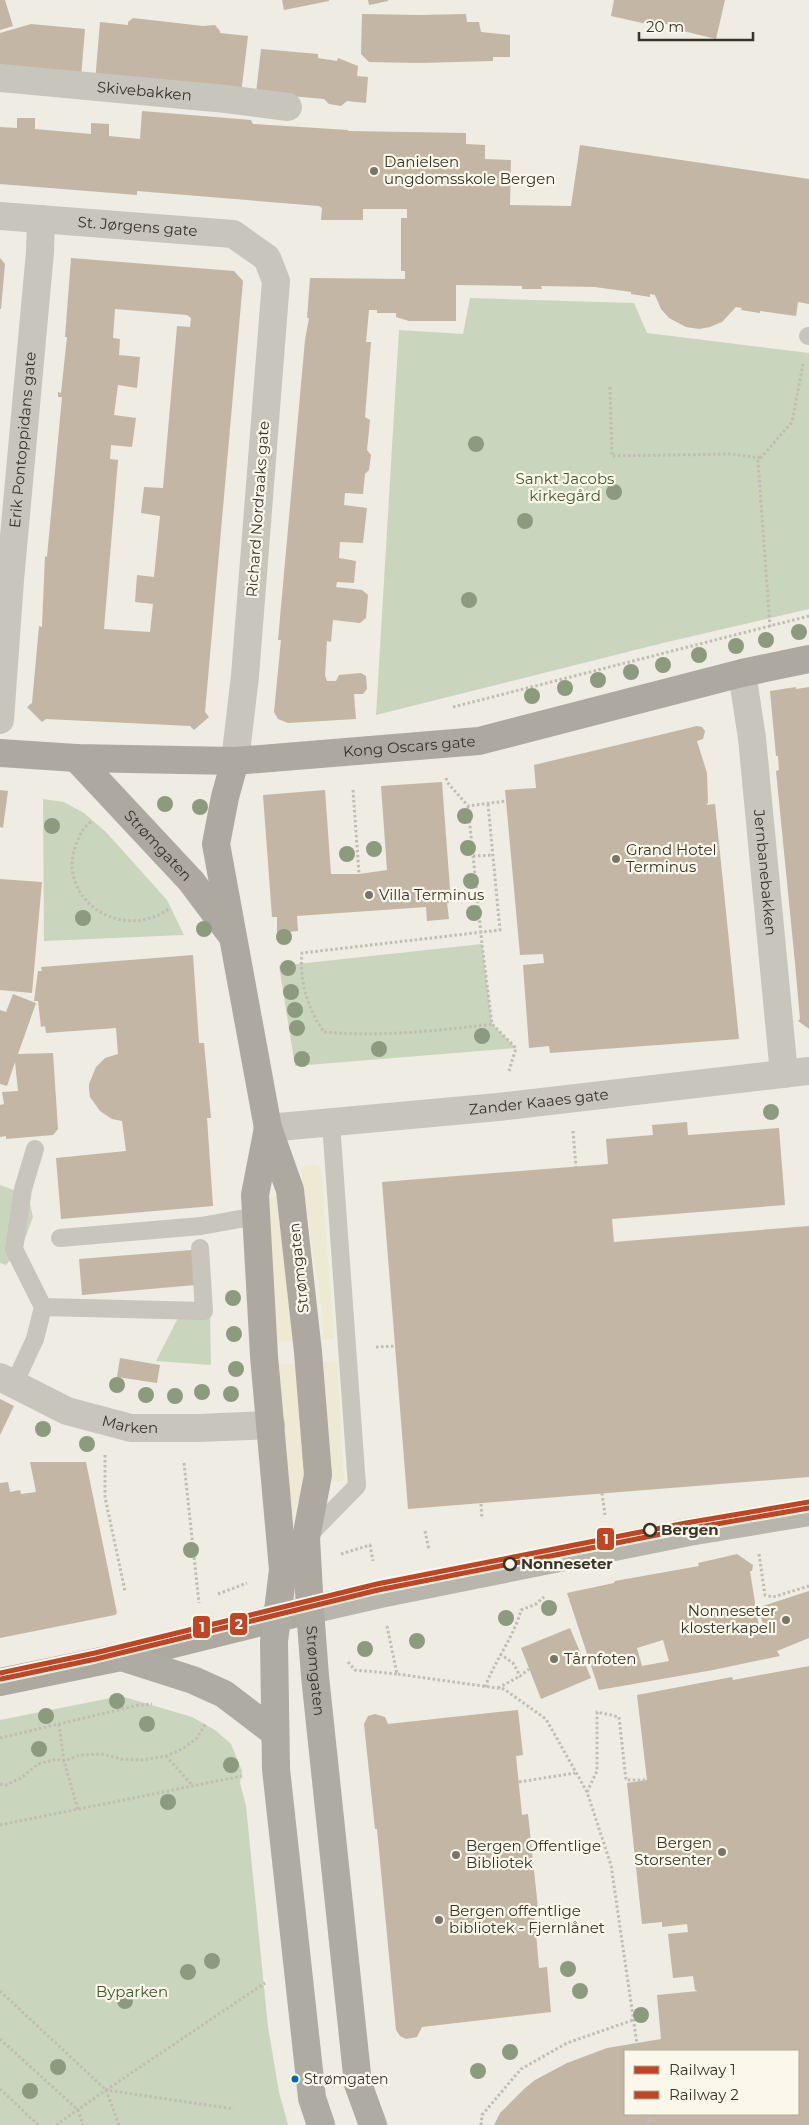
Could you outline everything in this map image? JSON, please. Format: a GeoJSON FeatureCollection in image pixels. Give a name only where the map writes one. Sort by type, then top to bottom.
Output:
{"type":"FeatureCollection","features":[{"type":"Feature","properties":{"kind":"highway","name":"Strømgaten"},"geometry":{"type":"LineString","coordinates":[[310,1610],[315,1676],[358,2084],[373,2125]]}},
{"type":"Feature","properties":{"kind":"highway","name":"Strømgaten"},"geometry":{"type":"LineString","coordinates":[[277,1618],[274,1641],[276,1769],[312,2098],[321,2125]]}},
{"type":"Feature","properties":{"kind":"highway"},"geometry":{"type":"LineString","coordinates":[[121,1657],[192,1680],[224,1694],[274,1732]]}},
{"type":"Feature","properties":{"kind":"main road","name":"Kong Oscars gate"},"geometry":{"type":"LineString","coordinates":[[0,753],[76,758],[235,761],[479,741],[742,673],[809,659]]}},
{"type":"Feature","properties":{"kind":"main road","name":"Strømgaten"},"geometry":{"type":"LineString","coordinates":[[76,758],[191,881],[234,938]]}},
{"type":"Feature","properties":{"kind":"main road","name":"Strømgaten"},"geometry":{"type":"LineString","coordinates":[[235,761],[225,797],[216,844],[268,1128],[290,1190],[308,1352],[318,1475],[306,1538],[310,1610]]}},
{"type":"Feature","properties":{"kind":"main road","name":"Strømgaten"},"geometry":{"type":"LineString","coordinates":[[268,1128],[254,1195],[264,1356],[283,1570],[277,1618]]}},
{"type":"Feature","properties":{"kind":"main road"},"geometry":{"type":"LineString","coordinates":[[0,1682],[121,1657],[390,1592],[688,1532],[809,1512]]}},
{"type":"Feature","properties":{"kind":"street","name":"Skivebakken"},"geometry":{"type":"LineString","coordinates":[[0,78],[226,99],[288,107]]}},
{"type":"Feature","properties":{"kind":"street","name":"St. Jørgens gate"},"geometry":{"type":"LineString","coordinates":[[0,216],[233,234],[267,258]]}},
{"type":"Feature","properties":{"kind":"street","name":"Erik Pontoppidans gate"},"geometry":{"type":"LineString","coordinates":[[0,720],[11,572],[40,252],[41,219]]}},
{"type":"Feature","properties":{"kind":"street","name":"Richard Nordraaks gate"},"geometry":{"type":"LineString","coordinates":[[235,761],[245,676],[276,281],[267,258]]}},
{"type":"Feature","properties":{"kind":"street","name":"Jernbanebakken"},"geometry":{"type":"LineString","coordinates":[[742,673],[797,1073]]}},
{"type":"Feature","properties":{"kind":"street","name":"Zander Kaaes gate"},"geometry":{"type":"LineString","coordinates":[[268,1128],[498,1107],[797,1073]]}},
{"type":"Feature","properties":{"kind":"street","name":"Marken"},"geometry":{"type":"LineString","coordinates":[[7,1381],[67,1411],[131,1428],[271,1425]]}},
{"type":"Feature","properties":{"kind":"lane"},"geometry":{"type":"LineString","coordinates":[[306,1538],[357,1486],[331,1123]]}},
{"type":"Feature","properties":{"kind":"lane"},"geometry":{"type":"LineString","coordinates":[[7,1381],[35,1339],[43,1307],[14,1249],[23,1189],[35,1149]]}},
{"type":"Feature","properties":{"kind":"lane"},"geometry":{"type":"LineString","coordinates":[[60,1238],[201,1226],[256,1216]]}},
{"type":"Feature","properties":{"kind":"lane"},"geometry":{"type":"LineString","coordinates":[[43,1307],[204,1311],[200,1248]]}},
{"type":"Feature","properties":{"kind":"path"},"geometry":{"type":"LineString","coordinates":[[770,627],[758,461],[792,422],[808,336]]}},
{"type":"Feature","properties":{"kind":"path"},"geometry":{"type":"LineString","coordinates":[[610,388],[612,456],[732,454],[761,458]]}},
{"type":"Feature","properties":{"kind":"path"},"geometry":{"type":"LineString","coordinates":[[443,710],[809,616]]}},
{"type":"Feature","properties":{"kind":"path"},"geometry":{"type":"LineString","coordinates":[[447,782],[468,806],[492,1024],[516,1048]]}},
{"type":"Feature","properties":{"kind":"path"},"geometry":{"type":"LineString","coordinates":[[353,790],[359,874]]}},
{"type":"Feature","properties":{"kind":"path"},"geometry":{"type":"LineString","coordinates":[[468,806],[506,802]]}},
{"type":"Feature","properties":{"kind":"path"},"geometry":{"type":"LineString","coordinates":[[488,804],[500,930],[302,953],[301,964],[307,998],[314,1018],[324,1032],[346,1034],[393,1033],[492,1024]]}},
{"type":"Feature","properties":{"kind":"path"},"geometry":{"type":"LineString","coordinates":[[96,819],[83,827],[74,848],[73,870],[79,891],[94,909],[114,920],[136,922],[158,917],[176,904]]}},
{"type":"Feature","properties":{"kind":"path"},"geometry":{"type":"LineString","coordinates":[[473,856],[493,855]]}},
{"type":"Feature","properties":{"kind":"path"},"geometry":{"type":"LineString","coordinates":[[380,1346],[396,1346]]}},
{"type":"Feature","properties":{"kind":"path"},"geometry":{"type":"LineString","coordinates":[[105,1452],[103,1462],[105,1497],[125,1591]]}},
{"type":"Feature","properties":{"kind":"path"},"geometry":{"type":"LineString","coordinates":[[182,1460],[185,1465],[199,1603],[205,1600]]}},
{"type":"Feature","properties":{"kind":"path"},"geometry":{"type":"LineString","coordinates":[[602,1493],[604,1511]]}},
{"type":"Feature","properties":{"kind":"path"},"geometry":{"type":"LineString","coordinates":[[481,1504],[482,1519]]}},
{"type":"Feature","properties":{"kind":"path"},"geometry":{"type":"LineString","coordinates":[[425,1531],[430,1559]]}},
{"type":"Feature","properties":{"kind":"path"},"geometry":{"type":"LineString","coordinates":[[338,1555],[370,1545],[374,1564]]}},
{"type":"Feature","properties":{"kind":"path"},"geometry":{"type":"LineString","coordinates":[[762,1567],[765,1595],[773,1597],[809,1586]]}},
{"type":"Feature","properties":{"kind":"path"},"geometry":{"type":"LineString","coordinates":[[212,1597],[253,1581]]}},
{"type":"Feature","properties":{"kind":"path"},"geometry":{"type":"LineString","coordinates":[[218,1594],[221,1603]]}},
{"type":"Feature","properties":{"kind":"path"},"geometry":{"type":"LineString","coordinates":[[485,1686],[518,1622],[521,1610]]}},
{"type":"Feature","properties":{"kind":"path"},"geometry":{"type":"LineString","coordinates":[[386,1624],[397,1674]]}},
{"type":"Feature","properties":{"kind":"path"},"geometry":{"type":"LineString","coordinates":[[500,1654],[513,1663],[520,1676]]}},
{"type":"Feature","properties":{"kind":"path"},"geometry":{"type":"LineString","coordinates":[[344,1658],[355,1670],[504,1689],[546,1719],[587,1792],[610,1865],[638,2050]]}},
{"type":"Feature","properties":{"kind":"path"},"geometry":{"type":"LineString","coordinates":[[497,1688],[530,1669]]}},
{"type":"Feature","properties":{"kind":"path"},"geometry":{"type":"LineString","coordinates":[[0,1738],[139,1705],[158,1704]]}},
{"type":"Feature","properties":{"kind":"path"},"geometry":{"type":"LineString","coordinates":[[587,1792],[597,1771],[597,1712],[619,1717],[626,1780],[647,1780]]}},
{"type":"Feature","properties":{"kind":"path"},"geometry":{"type":"LineString","coordinates":[[0,1784],[6,1785],[21,1778],[38,1764],[56,1760],[64,1761],[80,1755],[102,1754],[121,1759],[142,1760],[166,1756],[182,1749],[196,1738],[211,1716]]}},
{"type":"Feature","properties":{"kind":"path"},"geometry":{"type":"LineString","coordinates":[[58,1724],[64,1761],[78,1810]]}},
{"type":"Feature","properties":{"kind":"path"},"geometry":{"type":"LineString","coordinates":[[166,1756],[193,1786]]}},
{"type":"Feature","properties":{"kind":"path"},"geometry":{"type":"LineString","coordinates":[[0,1825],[276,1769]]}},
{"type":"Feature","properties":{"kind":"path"},"geometry":{"type":"LineString","coordinates":[[519,1782],[576,1773]]}},
{"type":"Feature","properties":{"kind":"path"},"geometry":{"type":"LineString","coordinates":[[56,2125],[272,1978],[298,1968]]}},
{"type":"Feature","properties":{"kind":"path"},"geometry":{"type":"LineString","coordinates":[[0,1991],[106,2090],[118,2125]]}},
{"type":"Feature","properties":{"kind":"path"},"geometry":{"type":"LineString","coordinates":[[481,2125],[482,2115],[521,2069],[568,2043],[633,2020]]}},
{"type":"Feature","properties":{"kind":"path"},"geometry":{"type":"LineString","coordinates":[[0,2039],[78,2110],[83,2125]]}},
{"type":"Feature","properties":{"kind":"path"},"geometry":{"type":"LineString","coordinates":[[0,2089],[38,2125]]}},
{"type":"Feature","properties":{"kind":"path"},"geometry":{"type":"LineString","coordinates":[[106,2090],[234,2109]]}},
{"type":"Feature","properties":{"kind":"green space","name":"Sankt Jacobs kirkegård"},"geometry":{"type":"Polygon","coordinates":[[[470,298],[634,303],[647,333],[809,353],[809,609],[663,643],[376,715],[399,330],[463,334],[470,298]]]}},
{"type":"Feature","properties":{"kind":"green space"},"geometry":{"type":"Polygon","coordinates":[[[43,799],[64,802],[84,813],[106,832],[167,900],[184,935],[44,941],[43,799]]]}},
{"type":"Feature","properties":{"kind":"green space"},"geometry":{"type":"Polygon","coordinates":[[[482,944],[492,1024],[516,1048],[295,1066],[279,966],[482,944]]]}},
{"type":"Feature","properties":{"kind":"green space"},"geometry":{"type":"Polygon","coordinates":[[[0,1185],[28,1195],[33,1217],[23,1244],[6,1265],[0,1263],[0,1185]]]}},
{"type":"Feature","properties":{"kind":"green space"},"geometry":{"type":"Polygon","coordinates":[[[210,1314],[211,1365],[156,1361],[179,1316],[210,1314]]]}},
{"type":"Feature","properties":{"kind":"green space","name":"Byparken"},"geometry":{"type":"Polygon","coordinates":[[[121,1696],[192,1717],[215,1730],[231,1744],[242,1771],[240,1783],[246,1806],[268,2027],[279,2092],[288,2125],[0,2125],[0,1720],[121,1696]]]}},
{"type":"Feature","properties":{"kind":"shaded area"},"geometry":{"type":"Polygon","coordinates":[[[305,1165],[317,1165],[321,1169],[334,1339],[323,1339],[322,1311],[301,1170],[305,1165]]]}},
{"type":"Feature","properties":{"kind":"shaded area"},"geometry":{"type":"Polygon","coordinates":[[[281,1196],[298,1341],[276,1342],[265,1197],[281,1196]]]}},
{"type":"Feature","properties":{"kind":"shaded area"},"geometry":{"type":"Polygon","coordinates":[[[337,1361],[343,1482],[332,1481],[323,1362],[337,1361]]]}},
{"type":"Feature","properties":{"kind":"shaded area"},"geometry":{"type":"Polygon","coordinates":[[[300,1363],[310,1473],[293,1513],[290,1514],[278,1365],[300,1363]]]}},
{"type":"Feature","properties":{"kind":"building"},"geometry":{"type":"Polygon","coordinates":[[[0,0],[5,0],[13,26],[0,30],[0,0]]]}},
{"type":"Feature","properties":{"kind":"building"},"geometry":{"type":"Polygon","coordinates":[[[282,0],[329,0],[329,1],[284,10],[282,0]]]}},
{"type":"Feature","properties":{"kind":"building"},"geometry":{"type":"Polygon","coordinates":[[[368,0],[388,0],[388,1],[369,5],[368,0]]]}},
{"type":"Feature","properties":{"kind":"building"},"geometry":{"type":"Polygon","coordinates":[[[614,0],[725,0],[716,39],[648,20],[647,24],[611,16],[614,0]]]}},
{"type":"Feature","properties":{"kind":"building"},"geometry":{"type":"Polygon","coordinates":[[[362,14],[466,14],[467,22],[479,22],[481,32],[510,35],[510,57],[493,57],[493,61],[369,62],[361,54],[362,14]]]}},
{"type":"Feature","properties":{"kind":"building"},"geometry":{"type":"Polygon","coordinates":[[[133,18],[203,26],[215,25],[220,33],[248,36],[241,94],[95,82],[100,22],[128,25],[128,22],[133,18]]]}},
{"type":"Feature","properties":{"kind":"building"},"geometry":{"type":"Polygon","coordinates":[[[31,24],[85,29],[81,78],[0,71],[0,33],[31,24]]]}},
{"type":"Feature","properties":{"kind":"building"},"geometry":{"type":"Polygon","coordinates":[[[261,49],[318,54],[318,58],[337,61],[338,58],[358,66],[357,76],[368,77],[366,103],[347,101],[341,106],[329,104],[324,99],[256,93],[261,49]]]}},
{"type":"Feature","properties":{"kind":"building"},"geometry":{"type":"Polygon","coordinates":[[[142,111],[251,120],[253,124],[348,131],[466,133],[466,144],[485,145],[485,159],[511,160],[510,205],[571,206],[580,145],[809,179],[809,304],[798,302],[796,316],[760,311],[760,313],[741,310],[742,308],[736,307],[722,322],[699,329],[686,327],[669,318],[661,309],[655,295],[650,294],[650,297],[631,294],[631,292],[595,287],[541,286],[542,289],[522,289],[522,286],[456,285],[456,321],[409,321],[396,317],[396,313],[377,313],[377,310],[369,310],[366,342],[371,342],[365,417],[370,420],[367,450],[371,455],[369,470],[365,474],[363,494],[345,493],[344,505],[367,508],[363,543],[340,542],[339,558],[356,561],[354,583],[337,582],[336,587],[362,590],[368,595],[366,618],[360,623],[333,620],[331,642],[327,641],[325,675],[327,681],[336,681],[339,675],[361,673],[366,676],[367,689],[363,694],[354,694],[356,719],[288,723],[278,719],[274,712],[281,640],[278,640],[305,340],[309,318],[307,318],[310,278],[405,279],[405,271],[401,271],[401,218],[407,218],[407,209],[363,209],[363,220],[321,220],[322,208],[319,206],[137,191],[137,195],[0,184],[0,127],[17,128],[17,118],[35,118],[35,129],[91,134],[91,123],[109,124],[109,136],[140,139],[142,111]]]}},
{"type":"Feature","properties":{"kind":"building"},"geometry":{"type":"Polygon","coordinates":[[[0,258],[5,264],[1,309],[0,309],[0,258]]]}},
{"type":"Feature","properties":{"kind":"building"},"geometry":{"type":"Polygon","coordinates":[[[71,258],[234,271],[243,281],[205,712],[209,717],[194,730],[190,726],[46,719],[42,722],[27,707],[32,703],[39,626],[42,627],[45,556],[47,557],[62,397],[58,397],[58,392],[61,393],[67,337],[65,337],[71,258]],[[115,309],[113,338],[120,339],[119,355],[140,357],[137,388],[118,385],[114,415],[136,418],[132,447],[111,445],[110,459],[118,460],[104,629],[150,632],[153,604],[135,602],[137,575],[154,577],[160,516],[141,513],[144,487],[163,488],[177,326],[190,327],[191,318],[187,315],[115,309]]]}},
{"type":"Feature","properties":{"kind":"building"},"geometry":{"type":"Polygon","coordinates":[[[796,687],[796,689],[809,687],[809,1029],[798,1021],[800,1019],[776,771],[779,770],[778,756],[776,756],[770,691],[796,687]]]}},
{"type":"Feature","properties":{"kind":"building","name":"Grand Hotel Terminus"},"geometry":{"type":"Polygon","coordinates":[[[697,726],[702,727],[705,731],[703,739],[697,741],[707,773],[708,803],[706,805],[715,804],[739,1039],[550,1053],[549,1046],[529,1048],[523,965],[544,963],[543,954],[520,955],[505,790],[536,788],[534,765],[697,726]]]}},
{"type":"Feature","properties":{"kind":"building"},"geometry":{"type":"Polygon","coordinates":[[[442,782],[451,902],[447,903],[449,919],[427,921],[426,907],[297,916],[298,931],[277,933],[277,917],[272,917],[263,795],[325,790],[331,874],[359,874],[387,870],[381,786],[442,782]]]}},
{"type":"Feature","properties":{"kind":"building"},"geometry":{"type":"Polygon","coordinates":[[[0,790],[8,791],[3,828],[0,827],[0,790]]]}},
{"type":"Feature","properties":{"kind":"building"},"geometry":{"type":"Polygon","coordinates":[[[0,879],[42,882],[32,993],[0,990],[0,879]]]}},
{"type":"Feature","properties":{"kind":"building"},"geometry":{"type":"Polygon","coordinates":[[[193,955],[199,1043],[204,1043],[211,1118],[207,1118],[213,1206],[61,1219],[56,1158],[126,1151],[122,1121],[112,1119],[100,1111],[90,1097],[89,1089],[89,1084],[96,1067],[105,1058],[118,1054],[116,1028],[46,1033],[45,1026],[41,1027],[38,1001],[34,1001],[38,971],[42,971],[41,967],[193,955]]]}},
{"type":"Feature","properties":{"kind":"building"},"geometry":{"type":"Polygon","coordinates":[[[13,994],[36,1003],[18,1054],[53,1053],[58,1129],[53,1135],[6,1139],[6,1136],[0,1137],[0,1105],[4,1104],[2,1092],[18,1091],[15,1062],[7,1086],[0,1084],[0,1010],[6,1012],[13,994]]]}},
{"type":"Feature","properties":{"kind":"building","name":"Bergen"},"geometry":{"type":"Polygon","coordinates":[[[687,1122],[688,1135],[779,1128],[785,1205],[612,1219],[614,1242],[809,1226],[809,1477],[408,1509],[382,1182],[608,1164],[606,1139],[653,1135],[652,1125],[687,1122]]]}},
{"type":"Feature","properties":{"kind":"building"},"geometry":{"type":"Polygon","coordinates":[[[192,1250],[195,1285],[82,1295],[79,1259],[192,1250]]]}},
{"type":"Feature","properties":{"kind":"building"},"geometry":{"type":"Polygon","coordinates":[[[120,1358],[160,1365],[157,1383],[117,1377],[120,1358]]]}},
{"type":"Feature","properties":{"kind":"building"},"geometry":{"type":"Polygon","coordinates":[[[0,1399],[14,1406],[0,1435],[0,1399]]]}},
{"type":"Feature","properties":{"kind":"building"},"geometry":{"type":"Polygon","coordinates":[[[30,1462],[86,1462],[117,1613],[115,1615],[0,1638],[0,1483],[8,1482],[10,1492],[20,1490],[21,1494],[36,1492],[30,1462]]]}},
{"type":"Feature","properties":{"kind":"building"},"geometry":{"type":"Polygon","coordinates":[[[737,1554],[753,1565],[752,1571],[750,1571],[760,1634],[767,1633],[757,1608],[809,1591],[809,1638],[777,1651],[780,1656],[599,1690],[567,1593],[614,1583],[615,1581],[699,1566],[698,1563],[737,1554]],[[663,1640],[637,1648],[642,1666],[669,1661],[663,1640]]]}},
{"type":"Feature","properties":{"kind":"building","name":"Tårnfoten"},"geometry":{"type":"Polygon","coordinates":[[[570,1628],[591,1678],[541,1699],[521,1648],[570,1628]]]}},
{"type":"Feature","properties":{"kind":"building","name":"Bergen Storsenter"},"geometry":{"type":"Polygon","coordinates":[[[809,1666],[809,2125],[494,2125],[500,2113],[524,2089],[535,2080],[567,2063],[607,2048],[661,2039],[657,1995],[698,1991],[695,1990],[693,1976],[673,1978],[668,1934],[688,1932],[687,1924],[662,1927],[662,1922],[642,1924],[627,1783],[647,1780],[637,1695],[732,1677],[733,1680],[809,1666]]]}},
{"type":"Feature","properties":{"kind":"building","name":"Bergen Offentlige Bibliotek"},"geometry":{"type":"Polygon","coordinates":[[[518,1710],[523,1755],[516,1756],[522,1815],[528,1814],[538,1908],[534,1909],[539,1968],[547,1967],[551,2012],[422,2027],[417,2037],[406,2039],[400,2036],[396,2030],[377,1829],[375,1829],[364,1724],[368,1716],[375,1714],[385,1717],[388,1724],[518,1710]]]}},
{"type":"Feature","properties":{"kind":"rail line","name":"1"},"geometry":{"type":"LineString","coordinates":[[0,1673],[95,1653],[377,1584],[686,1523],[809,1502]]}},
{"type":"Feature","properties":{"kind":"rail line","name":"2"},"geometry":{"type":"LineString","coordinates":[[1,1679],[96,1659],[378,1590],[687,1529],[809,1508]]}},
{"type":"Feature","properties":{"kind":"place","name":"Danielsen ungdomsskole Bergen"},"geometry":{"type":"Point","coordinates":[374,171]}},
{"type":"Feature","properties":{"kind":"place","name":"Grand Hotel Terminus"},"geometry":{"type":"Point","coordinates":[616,859]}},
{"type":"Feature","properties":{"kind":"place","name":"Villa Terminus"},"geometry":{"type":"Point","coordinates":[369,895]}},
{"type":"Feature","properties":{"kind":"place","name":"Bergen"},"geometry":{"type":"Point","coordinates":[650,1530]}},
{"type":"Feature","properties":{"kind":"place","name":"Nonneseter"},"geometry":{"type":"Point","coordinates":[510,1564]}},
{"type":"Feature","properties":{"kind":"place","name":"Nonneseter klosterkapell"},"geometry":{"type":"Point","coordinates":[786,1620]}},
{"type":"Feature","properties":{"kind":"place","name":"Tårnfoten"},"geometry":{"type":"Point","coordinates":[554,1659]}},
{"type":"Feature","properties":{"kind":"place","name":"Bergen Storsenter"},"geometry":{"type":"Point","coordinates":[722,1852]}},
{"type":"Feature","properties":{"kind":"place","name":"Bergen Offentlige Bibliotek"},"geometry":{"type":"Point","coordinates":[456,1855]}},
{"type":"Feature","properties":{"kind":"place","name":"Bergen offentlige bibliotek - Fjernlånet"},"geometry":{"type":"Point","coordinates":[439,1920]}},
{"type":"Feature","properties":{"kind":"place","name":"Strømgaten"},"geometry":{"type":"Point","coordinates":[295,2079]}}]}
